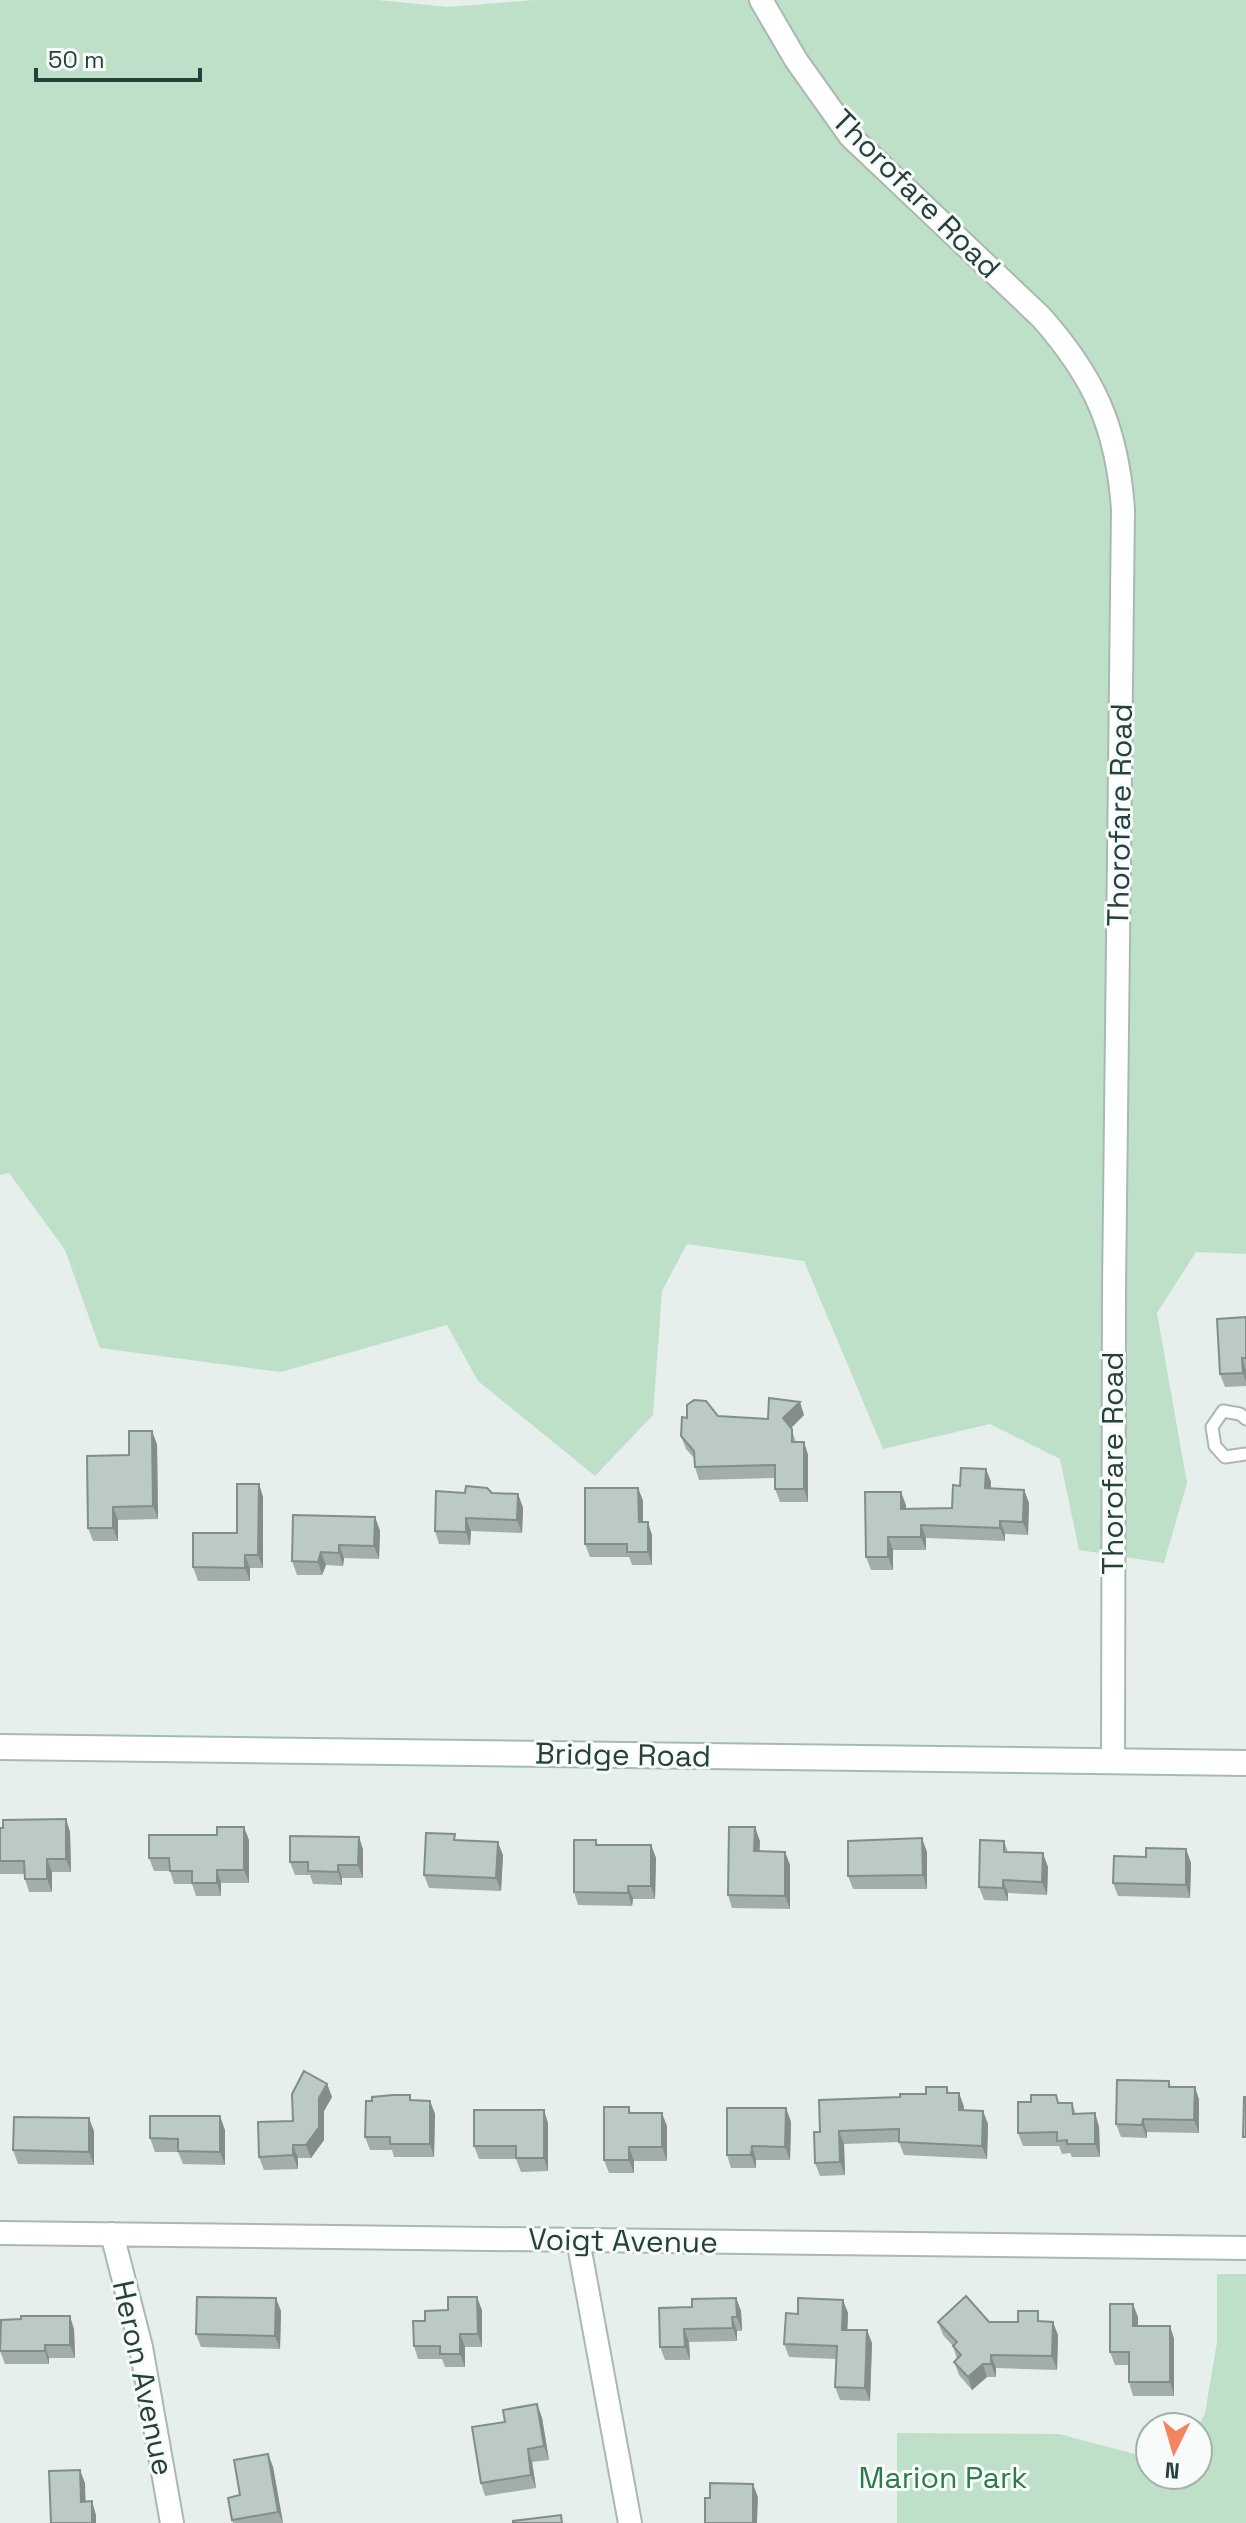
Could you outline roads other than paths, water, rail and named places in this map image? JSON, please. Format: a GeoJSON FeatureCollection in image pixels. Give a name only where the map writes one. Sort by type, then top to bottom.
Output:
{"type":"FeatureCollection","features":[{"type":"Feature","properties":{"kind":"main road","name":"Bridge Road"},"geometry":{"type":"LineString","coordinates":[[0,1747],[1246,1763]]}},
{"type":"Feature","properties":{"kind":"street","name":"Thorofare Road"},"geometry":{"type":"LineString","coordinates":[[761,0],[796,60],[850,136],[1041,317],[1069,348],[1102,406],[1120,464],[1123,509],[1114,1305],[1113,1761]]}},
{"type":"Feature","properties":{"kind":"street","name":"Voigt Avenue"},"geometry":{"type":"LineString","coordinates":[[0,2233],[1246,2248]]}},
{"type":"Feature","properties":{"kind":"street","name":"Heron Avenue"},"geometry":{"type":"LineString","coordinates":[[112,2234],[141,2347],[172,2523]]}},
{"type":"Feature","properties":{"kind":"street"},"geometry":{"type":"LineString","coordinates":[[578,2240],[630,2523]]}},
{"type":"Feature","properties":{"kind":"lane"},"geometry":{"type":"LineString","coordinates":[[1246,1419],[1240,1414],[1223,1411],[1212,1427],[1215,1446],[1225,1457],[1246,1454]]}},
{"type":"Feature","properties":{"kind":"park label","name":"Marion Park"},"geometry":{"type":"Point","coordinates":[943,2478]}}]}
